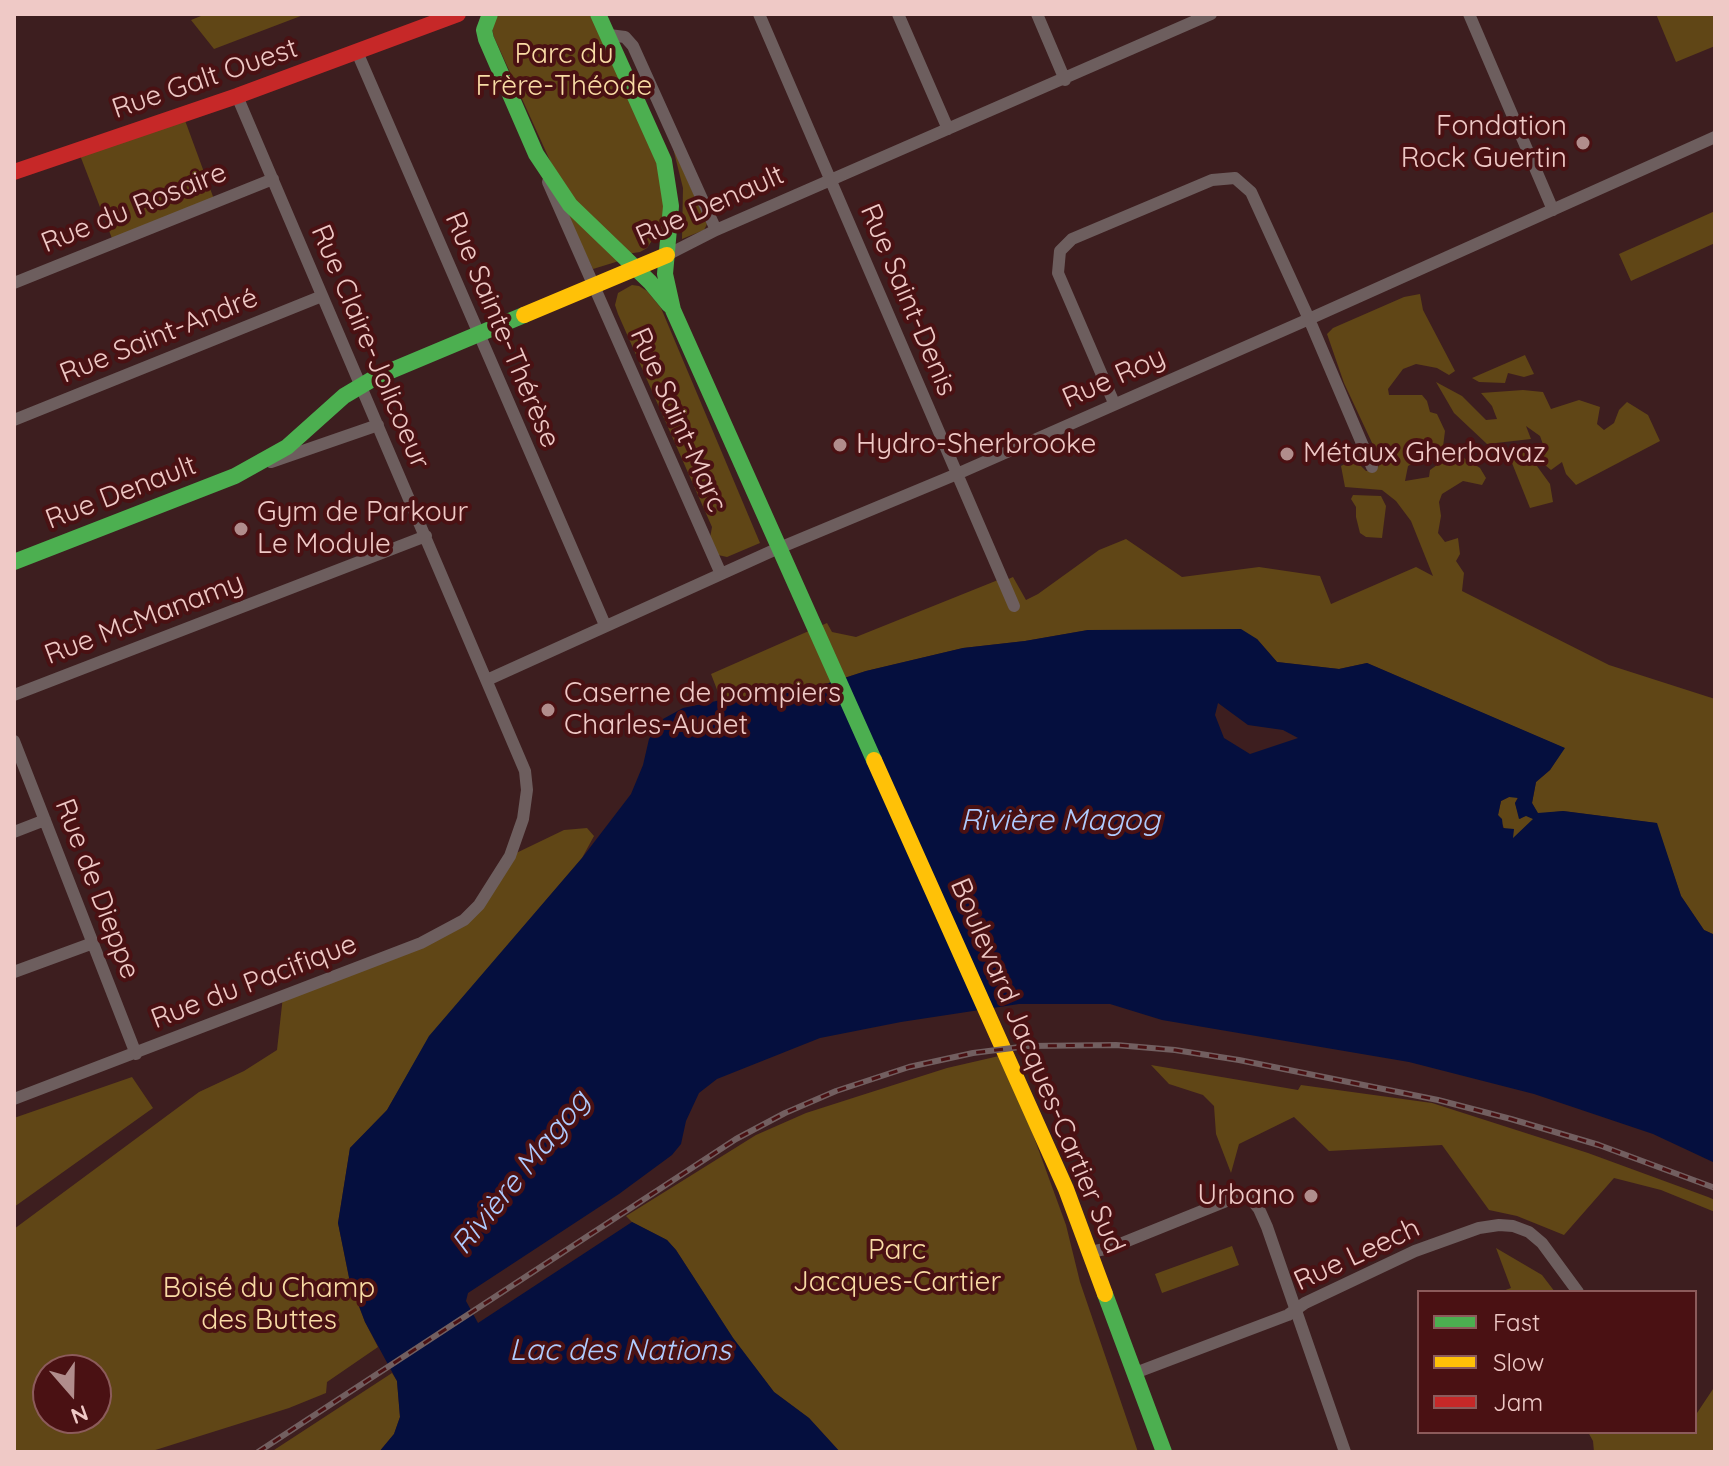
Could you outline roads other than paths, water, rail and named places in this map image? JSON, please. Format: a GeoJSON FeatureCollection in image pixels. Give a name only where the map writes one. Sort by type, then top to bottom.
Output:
{"type":"FeatureCollection","features":[{"type":"Feature","properties":{"kind":"main road","name":"Rue Galt Ouest"},"geometry":{"type":"LineString","coordinates":[[14,172],[237,96],[458,14]]}},
{"type":"Feature","properties":{"kind":"main road","name":"Boulevard Jacques-Cartier Sud"},"geometry":{"type":"LineString","coordinates":[[490,14],[484,30],[486,39],[536,154],[570,205],[673,310]]}},
{"type":"Feature","properties":{"kind":"main road","name":"Boulevard Jacques-Cartier Sud"},"geometry":{"type":"LineString","coordinates":[[603,21],[664,161],[671,206],[666,281],[673,310],[1073,1205],[1164,1452]]}},
{"type":"Feature","properties":{"kind":"main road","name":"Rue Denault"},"geometry":{"type":"LineString","coordinates":[[14,562],[245,471],[287,447],[316,419],[361,386],[477,333],[667,255]]}},
{"type":"Feature","properties":{"kind":"street","name":"Rue Saint-Denis"},"geometry":{"type":"LineString","coordinates":[[759,14],[1014,606]]}},
{"type":"Feature","properties":{"kind":"street"},"geometry":{"type":"LineString","coordinates":[[898,14],[948,129]]}},
{"type":"Feature","properties":{"kind":"street"},"geometry":{"type":"LineString","coordinates":[[1037,14],[1065,80]]}},
{"type":"Feature","properties":{"kind":"street"},"geometry":{"type":"LineString","coordinates":[[1175,14],[1181,27]]}},
{"type":"Feature","properties":{"kind":"street","name":"Rue Denault"},"geometry":{"type":"LineString","coordinates":[[667,255],[716,230],[1211,14]]}},
{"type":"Feature","properties":{"kind":"street"},"geometry":{"type":"LineString","coordinates":[[1469,14],[1553,210]]}},
{"type":"Feature","properties":{"kind":"street"},"geometry":{"type":"LineString","coordinates":[[603,21],[633,46],[716,230]]}},
{"type":"Feature","properties":{"kind":"street","name":"Rue Sainte-Thérèse"},"geometry":{"type":"LineString","coordinates":[[357,52],[605,625]]}},
{"type":"Feature","properties":{"kind":"street","name":"Rue Claire-Jolicoeur"},"geometry":{"type":"LineString","coordinates":[[237,96],[525,771],[527,790],[523,819],[515,844],[495,884]]}},
{"type":"Feature","properties":{"kind":"street","name":"Rue Roy"},"geometry":{"type":"LineString","coordinates":[[487,680],[605,625],[957,474],[1715,137]]}},
{"type":"Feature","properties":{"kind":"street","name":"Rue Saint-Marc"},"geometry":{"type":"LineString","coordinates":[[536,154],[721,574]]}},
{"type":"Feature","properties":{"kind":"street"},"geometry":{"type":"LineString","coordinates":[[1114,403],[1058,273],[1060,251],[1072,239],[1212,180],[1235,178],[1251,192],[1372,467]]}},
{"type":"Feature","properties":{"kind":"street","name":"Rue du Rosaire"},"geometry":{"type":"LineString","coordinates":[[14,283],[273,179]]}},
{"type":"Feature","properties":{"kind":"street","name":"Rue Saint-André"},"geometry":{"type":"LineString","coordinates":[[14,420],[322,296]]}},
{"type":"Feature","properties":{"kind":"street","name":"Rue Denault"},"geometry":{"type":"LineString","coordinates":[[245,471],[378,425]]}},
{"type":"Feature","properties":{"kind":"street","name":"Rue McManamy"},"geometry":{"type":"LineString","coordinates":[[14,695],[426,536]]}},
{"type":"Feature","properties":{"kind":"street","name":"Rue de Dieppe"},"geometry":{"type":"LineString","coordinates":[[14,741],[136,1054]]}},
{"type":"Feature","properties":{"kind":"street"},"geometry":{"type":"LineString","coordinates":[[14,832],[45,820]]}},
{"type":"Feature","properties":{"kind":"street","name":"Rue du Pacifique"},"geometry":{"type":"LineString","coordinates":[[14,1099],[421,943],[464,920],[495,884]]}},
{"type":"Feature","properties":{"kind":"street"},"geometry":{"type":"LineString","coordinates":[[14,972],[93,943]]}},
{"type":"Feature","properties":{"kind":"street"},"geometry":{"type":"LineString","coordinates":[[1090,1252],[1110,1248],[1242,1195],[1250,1198],[1259,1209],[1345,1452]]}},
{"type":"Feature","properties":{"kind":"street","name":"Rue Leech"},"geometry":{"type":"LineString","coordinates":[[1135,1373],[1288,1315],[1415,1251],[1479,1228],[1513,1226],[1529,1232],[1542,1243],[1577,1290]]}},
{"type":"Feature","properties":{"kind":"water","name":"Rivière Magog"},"geometry":{"type":"Polygon","coordinates":[[[1241,629],[1257,639],[1277,662],[1339,669],[1367,663],[1565,748],[1550,770],[1536,782],[1532,803],[1538,813],[1563,811],[1657,823],[1681,896],[1704,930],[1715,935],[1715,1163],[1653,1134],[1534,1094],[1409,1062],[1162,1020],[1110,1004],[1019,1004],[820,1038],[717,1079],[699,1093],[686,1121],[681,1144],[672,1155],[619,1194],[468,1293],[466,1301],[478,1323],[632,1222],[667,1240],[733,1338],[774,1392],[809,1418],[840,1452],[379,1452],[394,1434],[400,1417],[397,1381],[365,1322],[350,1282],[338,1223],[350,1148],[387,1110],[429,1036],[582,858],[631,794],[649,739],[663,719],[683,708],[721,700],[804,691],[866,671],[963,648],[1088,630],[1241,629]],[[1218,703],[1215,715],[1224,738],[1250,754],[1298,738],[1283,730],[1248,725],[1218,703]],[[1509,797],[1501,801],[1498,815],[1503,828],[1514,829],[1513,838],[1533,819],[1526,816],[1519,819],[1515,803],[1518,798],[1509,797]]]}},
{"type":"Feature","properties":{"kind":"railway"},"geometry":{"type":"LineString","coordinates":[[258,1452],[736,1139],[836,1091],[909,1067],[973,1053],[1028,1046],[1116,1045],[1239,1060],[1438,1100],[1511,1119],[1599,1145],[1715,1188]]}},
{"type":"Feature","properties":{"kind":"place","name":"Fondation Rock Guertin"},"geometry":{"type":"Point","coordinates":[1583,143]}},
{"type":"Feature","properties":{"kind":"place","name":"Hydro-Sherbrooke"},"geometry":{"type":"Point","coordinates":[840,445]}},
{"type":"Feature","properties":{"kind":"place","name":"Métaux Gherbavaz"},"geometry":{"type":"Point","coordinates":[1287,454]}},
{"type":"Feature","properties":{"kind":"place","name":"Gym de Parkour Le Module"},"geometry":{"type":"Point","coordinates":[241,529]}},
{"type":"Feature","properties":{"kind":"place","name":"Caserne de pompiers Charles-Audet"},"geometry":{"type":"Point","coordinates":[548,710]}},
{"type":"Feature","properties":{"kind":"place","name":"Urbano"},"geometry":{"type":"Point","coordinates":[1311,1196]}},
{"type":"Feature","properties":{"kind":"park label","name":"Parc du Frère-Théode"},"geometry":{"type":"Point","coordinates":[564,71]}},
{"type":"Feature","properties":{"kind":"park label","name":"Parc Jacques-Cartier"},"geometry":{"type":"Point","coordinates":[897,1267]}},
{"type":"Feature","properties":{"kind":"park label","name":"Boisé du Champ des Buttes"},"geometry":{"type":"Point","coordinates":[269,1305]}},
{"type":"Feature","properties":{"kind":"water label","name":"Lac des Nations"},"geometry":{"type":"Point","coordinates":[620,1351]}}]}
